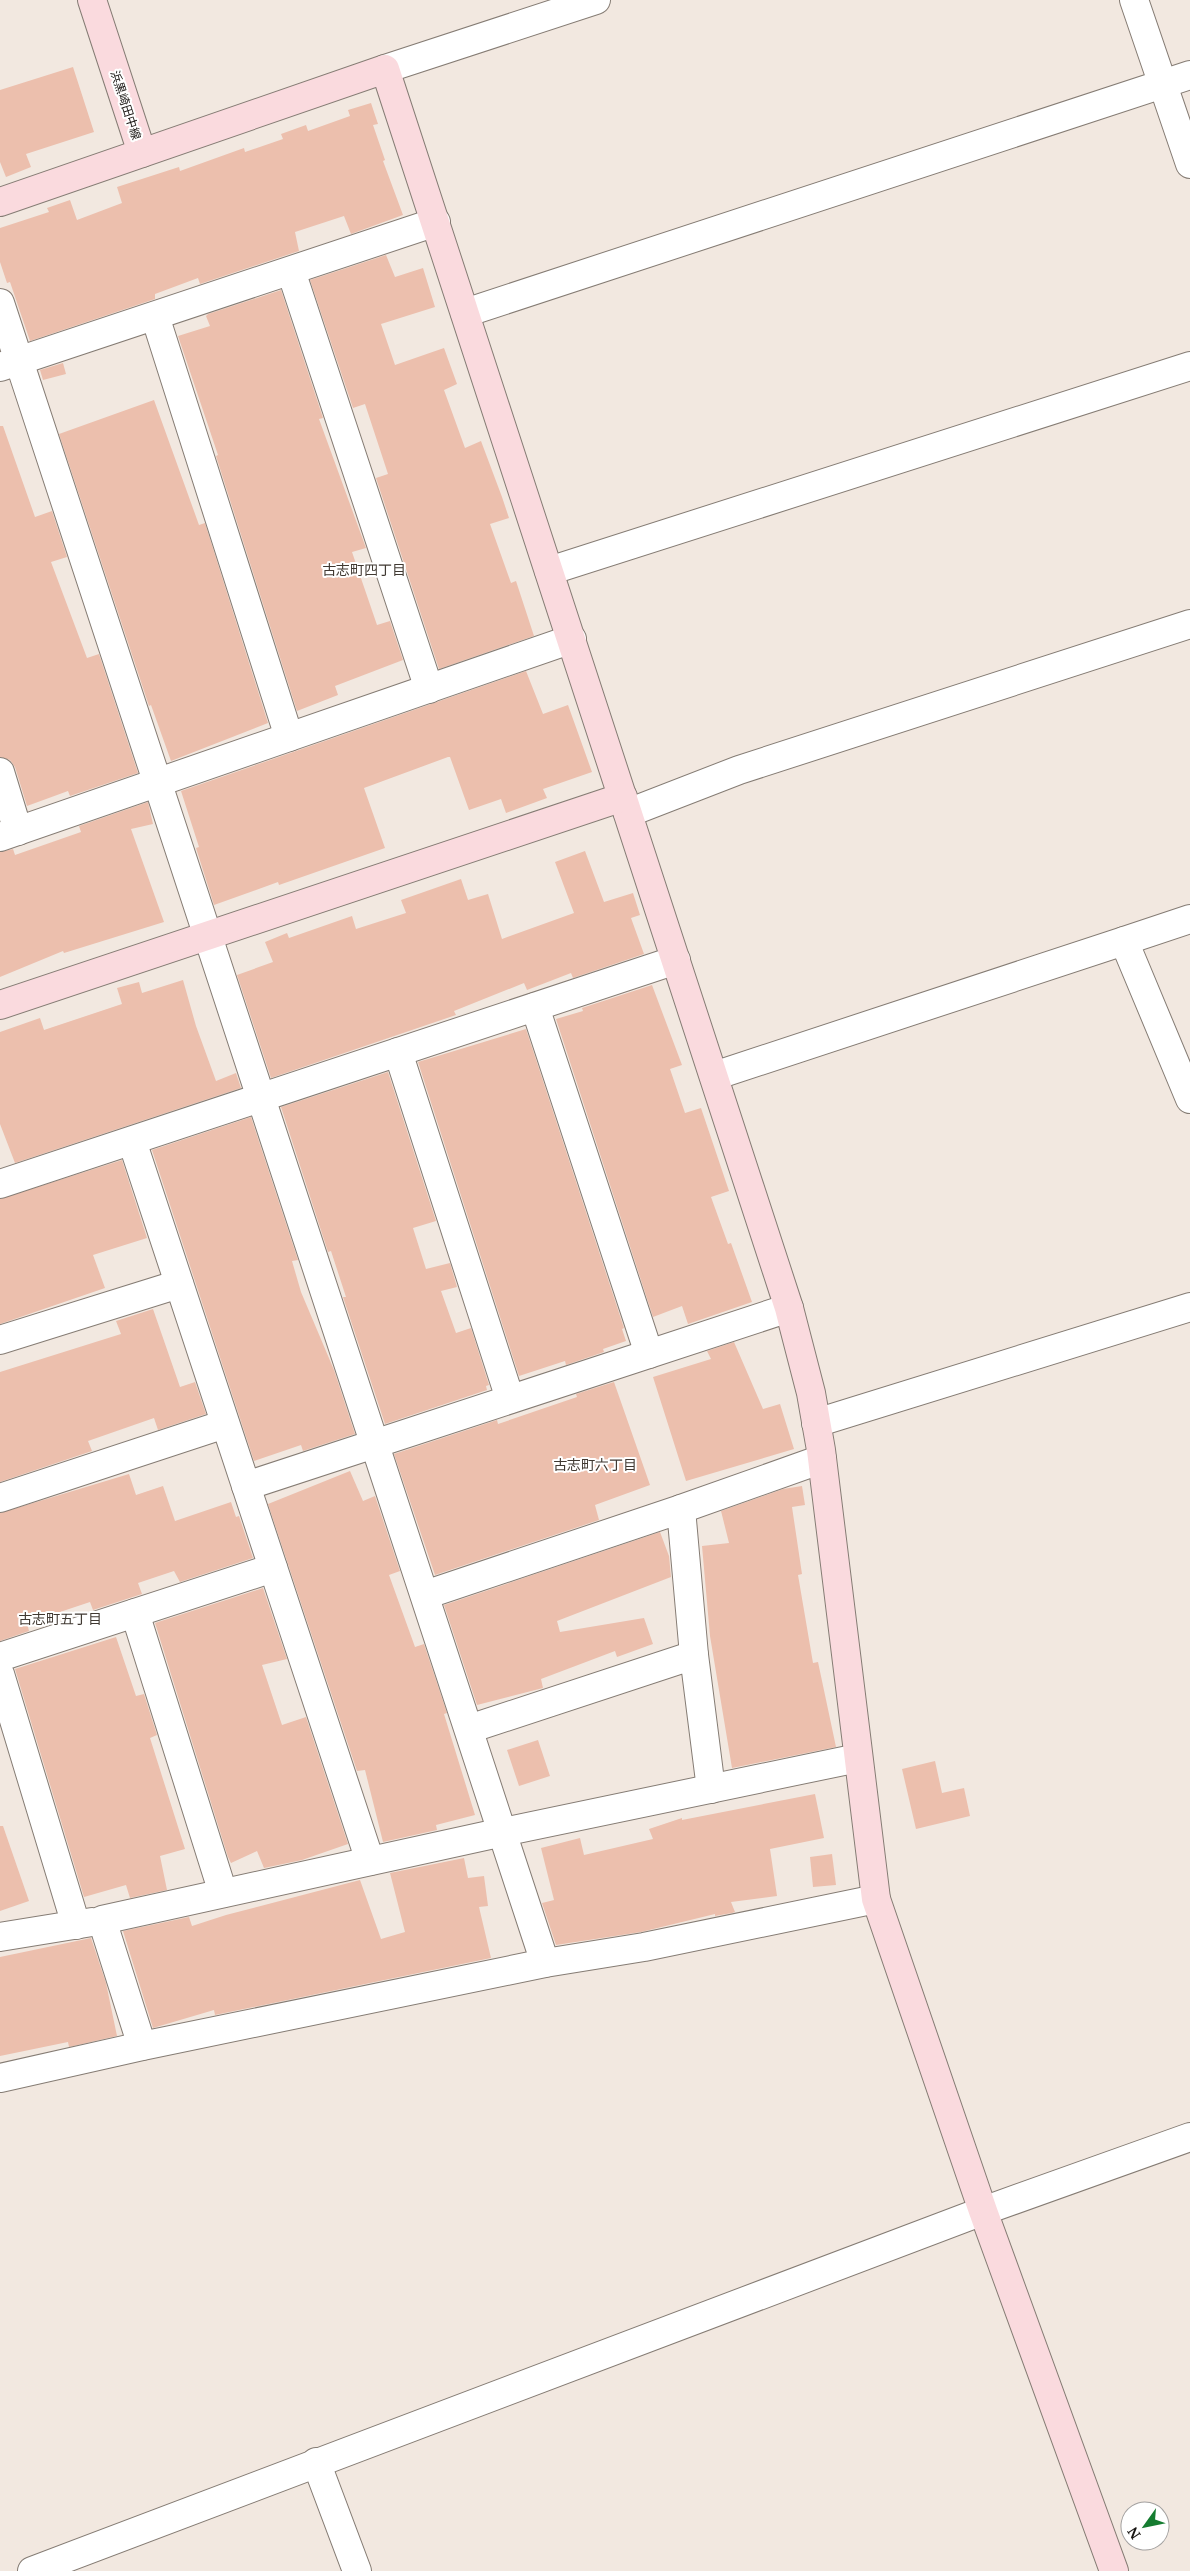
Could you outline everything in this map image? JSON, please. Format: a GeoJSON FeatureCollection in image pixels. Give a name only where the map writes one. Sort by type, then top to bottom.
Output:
{"type":"FeatureCollection","features":[{"type":"Feature","properties":{"kind":"street","name":"浜黒崎田中線"},"geometry":{"type":"LineString","coordinates":[[0,202],[142,153],[92,0]]}},
{"type":"Feature","properties":{"kind":"street"},"geometry":{"type":"LineString","coordinates":[[142,153],[385,69],[596,0]]}},
{"type":"Feature","properties":{"kind":"street"},"geometry":{"type":"LineString","coordinates":[[1134,0],[1161,84],[1190,164]]}},
{"type":"Feature","properties":{"kind":"street"},"geometry":{"type":"LineString","coordinates":[[385,69],[789,1308],[816,1423],[822,1459],[876,1899],[984,2211],[1114,2571]]}},
{"type":"Feature","properties":{"kind":"street"},"geometry":{"type":"LineString","coordinates":[[465,313],[1190,74]]}},
{"type":"Feature","properties":{"kind":"street"},"geometry":{"type":"LineString","coordinates":[[10,364],[436,222]]}},
{"type":"Feature","properties":{"kind":"street"},"geometry":{"type":"LineString","coordinates":[[291,271],[428,689]]}},
{"type":"Feature","properties":{"kind":"street"},"geometry":{"type":"LineString","coordinates":[[0,303],[10,364],[158,782],[545,1963]]}},
{"type":"Feature","properties":{"kind":"street"},"geometry":{"type":"LineString","coordinates":[[155,316],[289,737]]}},
{"type":"Feature","properties":{"kind":"street"},"geometry":{"type":"LineString","coordinates":[[549,571],[1190,366]]}},
{"type":"Feature","properties":{"kind":"street"},"geometry":{"type":"LineString","coordinates":[[0,1005],[208,935],[739,770],[1190,624]]}},
{"type":"Feature","properties":{"kind":"street"},"geometry":{"type":"LineString","coordinates":[[0,772],[9,834],[572,640]]}},
{"type":"Feature","properties":{"kind":"street"},"geometry":{"type":"LineString","coordinates":[[714,1076],[1190,919]]}},
{"type":"Feature","properties":{"kind":"street"},"geometry":{"type":"LineString","coordinates":[[1124,941],[1190,1099]]}},
{"type":"Feature","properties":{"kind":"street"},"geometry":{"type":"LineString","coordinates":[[0,1184],[676,960]]}},
{"type":"Feature","properties":{"kind":"street"},"geometry":{"type":"LineString","coordinates":[[535,1007],[649,1354]]}},
{"type":"Feature","properties":{"kind":"street"},"geometry":{"type":"LineString","coordinates":[[398,1052],[510,1399]]}},
{"type":"Feature","properties":{"kind":"street"},"geometry":{"type":"LineString","coordinates":[[132,1141],[370,1861]]}},
{"type":"Feature","properties":{"kind":"street"},"geometry":{"type":"LineString","coordinates":[[0,1340],[179,1284]]}},
{"type":"Feature","properties":{"kind":"street"},"geometry":{"type":"LineString","coordinates":[[816,1423],[1190,1307]]}},
{"type":"Feature","properties":{"kind":"street"},"geometry":{"type":"LineString","coordinates":[[246,1486],[789,1308]]}},
{"type":"Feature","properties":{"kind":"street"},"geometry":{"type":"LineString","coordinates":[[0,1498],[225,1424]]}},
{"type":"Feature","properties":{"kind":"street"},"geometry":{"type":"LineString","coordinates":[[425,1595],[681,1509],[822,1459]]}},
{"type":"Feature","properties":{"kind":"street"},"geometry":{"type":"LineString","coordinates":[[681,1509],[694,1655],[711,1789]]}},
{"type":"Feature","properties":{"kind":"street"},"geometry":{"type":"LineString","coordinates":[[0,1657],[273,1568]]}},
{"type":"Feature","properties":{"kind":"street"},"geometry":{"type":"LineString","coordinates":[[135,1613],[223,1893]]}},
{"type":"Feature","properties":{"kind":"street"},"geometry":{"type":"LineString","coordinates":[[469,1729],[694,1655]]}},
{"type":"Feature","properties":{"kind":"street"},"geometry":{"type":"LineString","coordinates":[[0,1674],[76,1925]]}},
{"type":"Feature","properties":{"kind":"street"},"geometry":{"type":"LineString","coordinates":[[0,1938],[102,1920],[503,1832],[858,1758]]}},
{"type":"Feature","properties":{"kind":"street"},"geometry":{"type":"LineString","coordinates":[[0,2078],[142,2046],[545,1963],[644,1947],[876,1899]]}},
{"type":"Feature","properties":{"kind":"street"},"geometry":{"type":"LineString","coordinates":[[102,1920],[142,2046]]}},
{"type":"Feature","properties":{"kind":"street"},"geometry":{"type":"LineString","coordinates":[[32,2571],[316,2462],[984,2211],[1190,2137]]}},
{"type":"Feature","properties":{"kind":"street"},"geometry":{"type":"LineString","coordinates":[[316,2462],[357,2571]]}},
{"type":"Feature","properties":{"kind":"building"},"geometry":{"type":"Polygon","coordinates":[[[73,67],[94,132],[26,154],[31,167],[6,177],[0,162],[0,90],[73,67]]]}},
{"type":"Feature","properties":{"kind":"building"},"geometry":{"type":"Polygon","coordinates":[[[371,103],[378,124],[373,125],[385,160],[383,161],[403,215],[351,234],[344,216],[295,232],[299,251],[200,284],[198,278],[155,294],[155,299],[30,341],[10,282],[7,283],[0,262],[0,228],[49,212],[47,208],[70,200],[77,220],[122,203],[117,187],[179,167],[180,171],[244,148],[245,152],[283,139],[281,134],[306,125],[308,131],[350,116],[348,110],[371,103]]]}},
{"type":"Feature","properties":{"kind":"building"},"geometry":{"type":"Polygon","coordinates":[[[386,255],[395,277],[423,268],[435,307],[381,324],[395,365],[444,348],[457,384],[444,390],[465,448],[481,441],[502,497],[509,518],[490,524],[511,583],[516,581],[534,636],[439,669],[376,478],[388,474],[365,404],[353,408],[310,280],[386,255]]]}},
{"type":"Feature","properties":{"kind":"building"},"geometry":{"type":"Polygon","coordinates":[[[281,290],[323,418],[319,419],[366,548],[352,552],[377,625],[390,621],[403,660],[335,686],[338,695],[297,711],[216,456],[218,455],[178,336],[210,326],[206,316],[208,314],[281,290]]]}},
{"type":"Feature","properties":{"kind":"building"},"geometry":{"type":"Polygon","coordinates":[[[63,363],[66,374],[43,380],[40,370],[63,363]]]}},
{"type":"Feature","properties":{"kind":"building"},"geometry":{"type":"Polygon","coordinates":[[[154,400],[199,525],[205,523],[268,723],[171,761],[151,705],[149,706],[59,434],[154,400]]]}},
{"type":"Feature","properties":{"kind":"building"},"geometry":{"type":"Polygon","coordinates":[[[0,426],[3,426],[35,517],[52,511],[67,557],[51,562],[87,658],[99,654],[138,773],[70,796],[68,791],[27,806],[15,767],[10,760],[0,757],[0,426]]]}},
{"type":"Feature","properties":{"kind":"building"},"geometry":{"type":"Polygon","coordinates":[[[526,671],[543,714],[568,705],[592,772],[543,789],[547,798],[506,813],[501,799],[469,810],[450,757],[448,757],[364,788],[385,848],[279,885],[278,882],[214,905],[196,848],[199,847],[181,791],[526,671]]]}},
{"type":"Feature","properties":{"kind":"building"},"geometry":{"type":"Polygon","coordinates":[[[148,802],[153,824],[131,829],[164,922],[64,953],[63,951],[0,977],[0,852],[13,849],[15,855],[81,832],[79,826],[148,802]]]}},
{"type":"Feature","properties":{"kind":"building"},"geometry":{"type":"Polygon","coordinates":[[[585,851],[604,902],[633,893],[640,915],[631,918],[644,954],[573,978],[571,973],[527,990],[524,983],[454,1011],[456,1015],[271,1078],[237,975],[273,962],[265,942],[287,933],[289,938],[352,916],[356,929],[406,913],[401,900],[461,879],[468,900],[488,894],[502,939],[574,913],[555,862],[585,851]]]}},
{"type":"Feature","properties":{"kind":"building"},"geometry":{"type":"Polygon","coordinates":[[[183,980],[196,1026],[216,1081],[236,1073],[241,1088],[15,1163],[0,1124],[0,1032],[40,1018],[44,1030],[122,1004],[117,988],[139,982],[142,993],[183,980]]]}},
{"type":"Feature","properties":{"kind":"building"},"geometry":{"type":"Polygon","coordinates":[[[652,985],[682,1065],[670,1069],[685,1113],[701,1108],[729,1191],[711,1197],[728,1244],[731,1243],[752,1302],[688,1324],[682,1306],[653,1317],[556,1019],[583,1011],[582,1008],[652,985]]]}},
{"type":"Feature","properties":{"kind":"building"},"geometry":{"type":"Polygon","coordinates":[[[526,1029],[624,1328],[622,1329],[626,1341],[603,1349],[604,1352],[566,1365],[565,1361],[519,1376],[418,1062],[526,1029]]]}},
{"type":"Feature","properties":{"kind":"building"},"geometry":{"type":"Polygon","coordinates":[[[388,1072],[436,1221],[413,1228],[426,1269],[450,1263],[457,1287],[441,1291],[456,1333],[471,1328],[489,1385],[486,1386],[487,1390],[385,1424],[343,1297],[346,1297],[331,1251],[328,1252],[281,1107],[388,1072]]]}},
{"type":"Feature","properties":{"kind":"building"},"geometry":{"type":"Polygon","coordinates":[[[251,1117],[298,1260],[292,1261],[301,1292],[334,1370],[355,1434],[303,1451],[301,1445],[254,1461],[152,1150],[251,1117]]]}},
{"type":"Feature","properties":{"kind":"building"},"geometry":{"type":"Polygon","coordinates":[[[122,1160],[147,1238],[93,1255],[105,1288],[0,1324],[0,1199],[122,1160]]]}},
{"type":"Feature","properties":{"kind":"building"},"geometry":{"type":"Polygon","coordinates":[[[153,1309],[180,1387],[195,1382],[206,1414],[158,1430],[154,1418],[88,1441],[92,1451],[0,1482],[0,1372],[121,1334],[116,1321],[153,1309]]]}},
{"type":"Feature","properties":{"kind":"building"},"geometry":{"type":"Polygon","coordinates":[[[734,1342],[763,1409],[780,1404],[794,1449],[686,1481],[653,1377],[711,1359],[707,1351],[734,1342]]]}},
{"type":"Feature","properties":{"kind":"building"},"geometry":{"type":"Polygon","coordinates":[[[614,1382],[650,1485],[595,1505],[599,1520],[435,1575],[394,1454],[497,1420],[498,1424],[577,1397],[576,1394],[614,1382]]]}},
{"type":"Feature","properties":{"kind":"building"},"geometry":{"type":"Polygon","coordinates":[[[350,1471],[363,1501],[375,1496],[400,1571],[389,1575],[415,1647],[424,1644],[447,1713],[444,1714],[475,1815],[436,1825],[437,1830],[383,1842],[365,1770],[357,1771],[268,1504],[350,1471]]]}},
{"type":"Feature","properties":{"kind":"building"},"geometry":{"type":"Polygon","coordinates":[[[129,1474],[136,1495],[163,1486],[175,1521],[231,1502],[236,1517],[239,1516],[253,1558],[180,1582],[174,1571],[138,1583],[142,1594],[93,1610],[90,1602],[27,1623],[29,1631],[0,1641],[0,1513],[129,1474]]]}},
{"type":"Feature","properties":{"kind":"building"},"geometry":{"type":"Polygon","coordinates":[[[802,1486],[805,1505],[792,1507],[802,1574],[798,1575],[813,1663],[818,1662],[836,1747],[732,1768],[710,1636],[702,1546],[729,1543],[721,1511],[783,1489],[802,1486]]]}},
{"type":"Feature","properties":{"kind":"building"},"geometry":{"type":"Polygon","coordinates":[[[660,1532],[669,1556],[671,1577],[557,1621],[560,1632],[644,1618],[653,1644],[617,1657],[615,1651],[541,1679],[543,1688],[477,1705],[444,1605],[660,1532]]]}},
{"type":"Feature","properties":{"kind":"building"},"geometry":{"type":"Polygon","coordinates":[[[263,1588],[287,1659],[262,1665],[282,1725],[306,1717],[348,1844],[302,1860],[264,1868],[257,1851],[231,1863],[228,1857],[155,1623],[263,1588]]]}},
{"type":"Feature","properties":{"kind":"building"},"geometry":{"type":"Polygon","coordinates":[[[116,1637],[136,1696],[144,1694],[157,1735],[150,1738],[185,1849],[160,1856],[167,1890],[130,1898],[126,1885],[84,1897],[15,1669],[116,1637]]]}},
{"type":"Feature","properties":{"kind":"building"},"geometry":{"type":"Polygon","coordinates":[[[538,1740],[550,1776],[519,1786],[507,1750],[538,1740]]]}},
{"type":"Feature","properties":{"kind":"building"},"geometry":{"type":"Polygon","coordinates":[[[935,1761],[942,1793],[964,1788],[970,1816],[916,1829],[902,1769],[935,1761]]]}},
{"type":"Feature","properties":{"kind":"building"},"geometry":{"type":"Polygon","coordinates":[[[815,1794],[824,1838],[770,1849],[777,1896],[731,1902],[735,1912],[732,1913],[715,1916],[715,1914],[641,1932],[556,1945],[542,1903],[554,1900],[541,1848],[580,1838],[584,1855],[653,1839],[649,1829],[682,1818],[682,1820],[815,1794]]]}},
{"type":"Feature","properties":{"kind":"building"},"geometry":{"type":"Polygon","coordinates":[[[0,1826],[3,1826],[29,1901],[0,1911],[0,1826]]]}},
{"type":"Feature","properties":{"kind":"building"},"geometry":{"type":"Polygon","coordinates":[[[832,1854],[836,1885],[813,1887],[810,1857],[832,1854]]]}},
{"type":"Feature","properties":{"kind":"building"},"geometry":{"type":"Polygon","coordinates":[[[464,1858],[468,1878],[484,1876],[488,1906],[479,1907],[491,1958],[215,2015],[214,2010],[153,2028],[123,1931],[189,1917],[192,1926],[226,1915],[360,1880],[381,1939],[405,1932],[390,1873],[464,1858]]]}},
{"type":"Feature","properties":{"kind":"building"},"geometry":{"type":"Polygon","coordinates":[[[91,1938],[106,1983],[117,2036],[69,2047],[68,2042],[0,2056],[0,1957],[91,1938]]]}},
{"type":"Feature","properties":{"kind":"district","name":"古志町四丁目"},"geometry":{"type":"Point","coordinates":[364,569]}},
{"type":"Feature","properties":{"kind":"district","name":"古志町六丁目"},"geometry":{"type":"Point","coordinates":[595,1464]}},
{"type":"Feature","properties":{"kind":"district","name":"古志町五丁目"},"geometry":{"type":"Point","coordinates":[60,1618]}}]}
